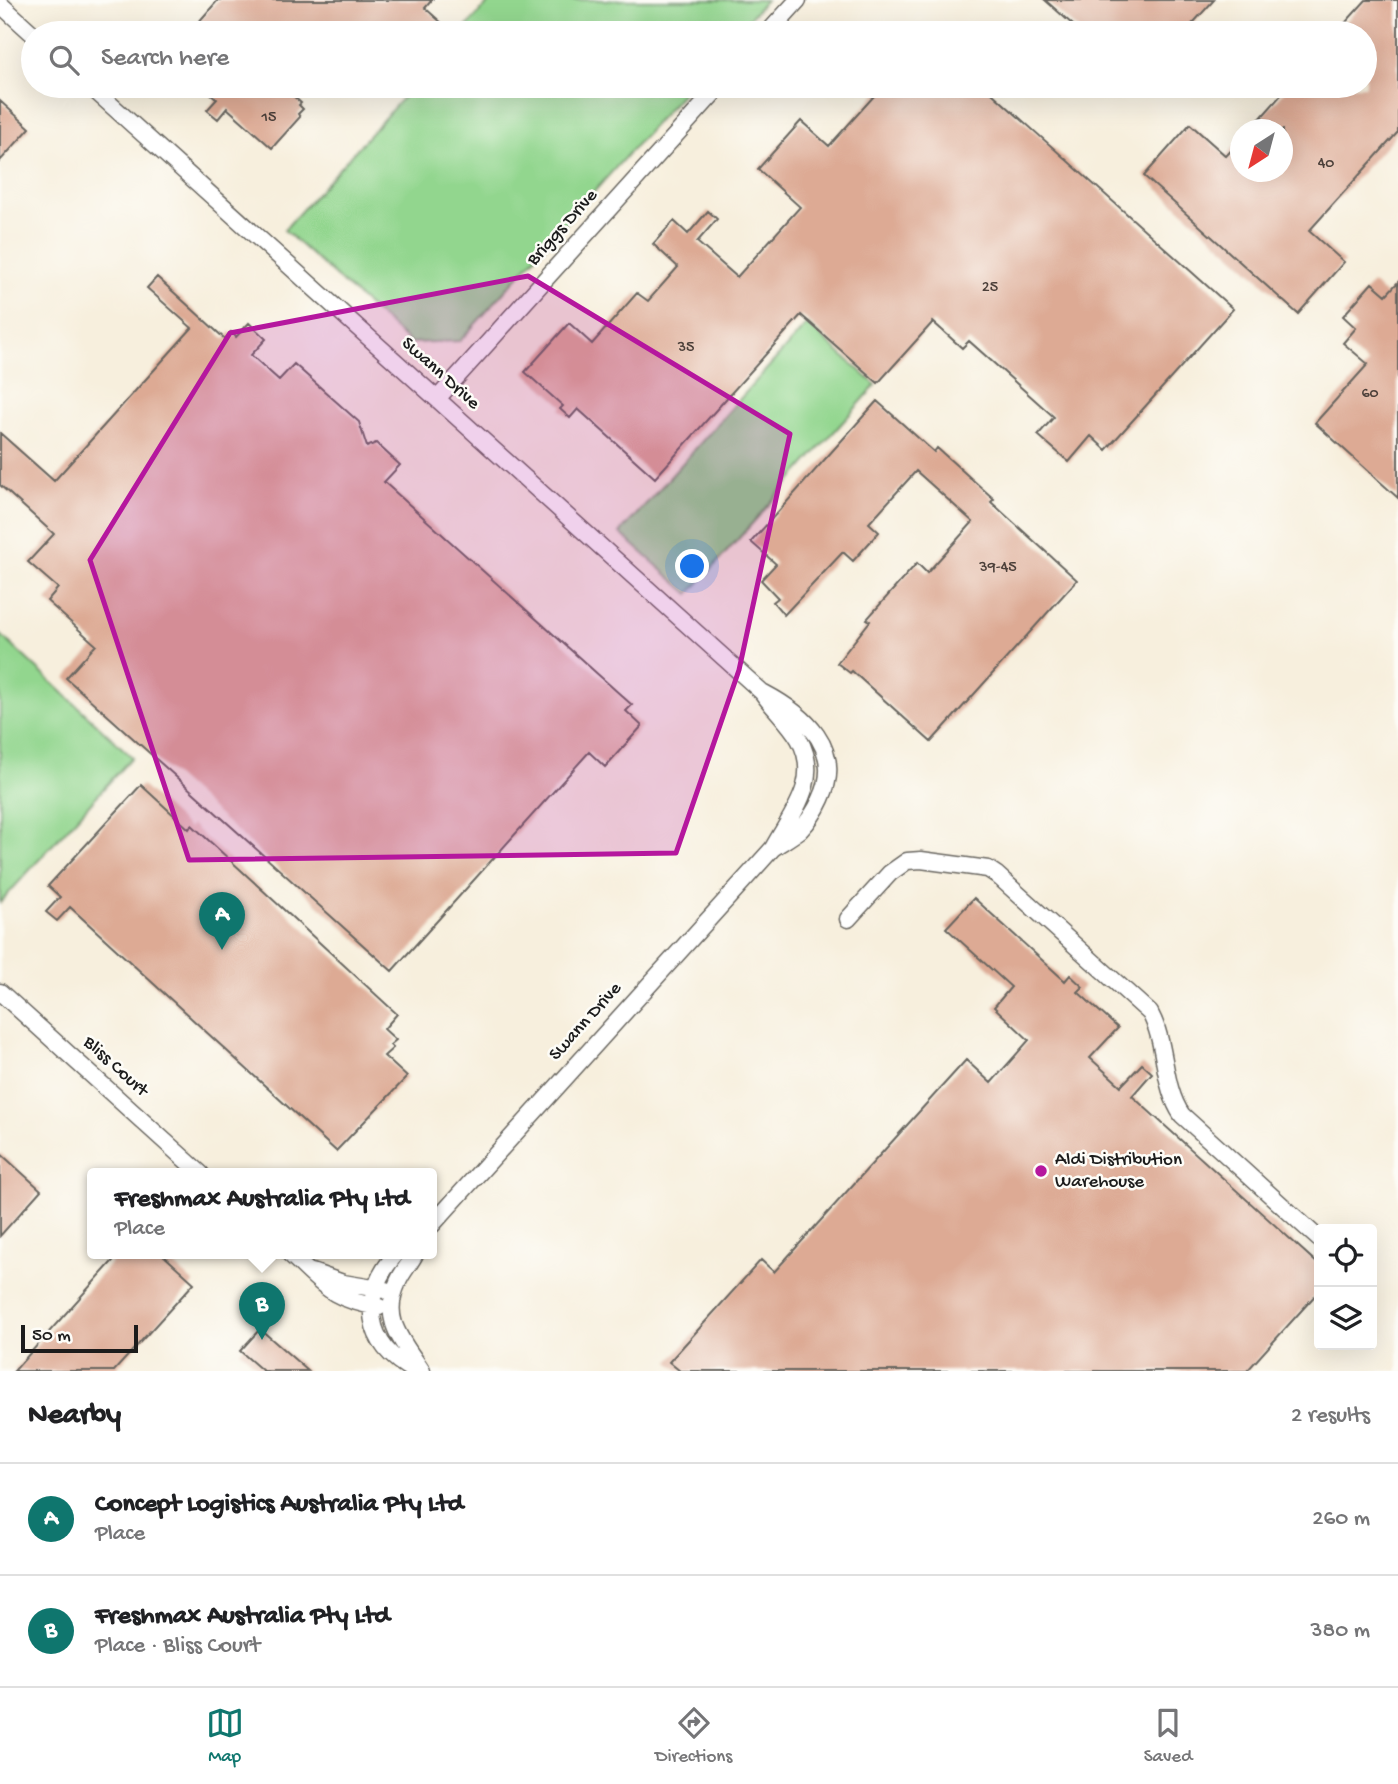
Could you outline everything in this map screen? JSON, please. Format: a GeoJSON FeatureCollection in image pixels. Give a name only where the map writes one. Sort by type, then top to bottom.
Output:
{"type":"FeatureCollection","features":[{"type":"Feature","properties":{"kind":"street"},"geometry":{"type":"LineString","coordinates":[[779,21],[798,0]]}},
{"type":"Feature","properties":{"kind":"street"},"geometry":{"type":"LineString","coordinates":[[0,4],[21,23]]}},
{"type":"Feature","properties":{"kind":"street","name":"Swann Drive"},"geometry":{"type":"LineString","coordinates":[[103,98],[762,692],[793,709],[810,725],[825,751],[828,769],[826,788],[816,810],[800,829],[773,848],[437,1219]]}},
{"type":"Feature","properties":{"kind":"street","name":"Briggs Drive"},"geometry":{"type":"LineString","coordinates":[[437,399],[709,98]]}},
{"type":"Feature","properties":{"kind":"street"},"geometry":{"type":"LineString","coordinates":[[848,919],[890,873],[907,861],[922,860],[992,871],[1150,1013],[1157,1027],[1175,1101],[1182,1115],[1314,1234]]}},
{"type":"Feature","properties":{"kind":"street","name":"Bliss Court"},"geometry":{"type":"LineString","coordinates":[[0,992],[194,1168]]}},
{"type":"Feature","properties":{"kind":"street"},"geometry":{"type":"LineString","coordinates":[[296,1259],[340,1298],[391,1310]]}},
{"type":"Feature","properties":{"kind":"street"},"geometry":{"type":"LineString","coordinates":[[392,1259],[375,1289],[371,1306],[373,1323],[383,1344],[395,1358],[415,1371]]}},
{"type":"Feature","properties":{"kind":"street"},"geometry":{"type":"LineString","coordinates":[[412,1259],[394,1292],[391,1310],[397,1335],[422,1371]]}},
{"type":"Feature","properties":{"kind":"street"},"geometry":{"type":"LineString","coordinates":[[309,1271],[344,1283],[394,1292]]}},
{"type":"Feature","properties":{"kind":"highlighted area"},"geometry":{"type":"Polygon","coordinates":[[[528,276],[790,434],[739,670],[676,853],[189,860],[90,560],[230,333],[528,276]]]}},
{"type":"Feature","properties":{"kind":"green space"},"geometry":{"type":"Polygon","coordinates":[[[491,0],[766,0],[747,21],[472,21],[491,0]]]}},
{"type":"Feature","properties":{"kind":"green space"},"geometry":{"type":"Polygon","coordinates":[[[402,98],[678,98],[460,341],[410,343],[284,230],[402,98]]]}},
{"type":"Feature","properties":{"kind":"green space"},"geometry":{"type":"Polygon","coordinates":[[[807,324],[876,385],[689,594],[620,533],[807,324]]]}},
{"type":"Feature","properties":{"kind":"green space"},"geometry":{"type":"Polygon","coordinates":[[[0,634],[132,757],[0,903],[0,634]]]}},
{"type":"Feature","properties":{"kind":"building"},"geometry":{"type":"Polygon","coordinates":[[[218,0],[432,0],[425,8],[440,21],[200,21],[218,0]]]}},
{"type":"Feature","properties":{"kind":"building"},"geometry":{"type":"Polygon","coordinates":[[[1045,0],[1214,0],[1195,21],[1069,21],[1045,0]]]}},
{"type":"Feature","properties":{"kind":"building"},"geometry":{"type":"Polygon","coordinates":[[[1366,0],[1398,0],[1398,132],[1309,231],[1344,262],[1298,314],[1144,176],[1190,124],[1226,156],[1230,152],[1230,182],[1293,182],[1293,119],[1260,119],[1278,98],[1377,98],[1377,21],[1347,21],[1366,0]]]}},
{"type":"Feature","properties":{"kind":"building"},"geometry":{"type":"Polygon","coordinates":[[[295,98],[303,109],[298,114],[300,117],[272,148],[227,108],[218,119],[207,110],[217,99],[295,98]]]}},
{"type":"Feature","properties":{"kind":"building"},"geometry":{"type":"Polygon","coordinates":[[[872,98],[997,98],[1233,309],[1106,450],[1091,436],[1069,462],[1038,435],[1054,417],[969,341],[962,348],[933,322],[878,383],[801,315],[655,478],[578,409],[570,418],[560,409],[563,406],[525,372],[569,323],[592,344],[637,293],[648,301],[678,267],[653,244],[674,221],[688,234],[708,211],[717,219],[697,242],[737,277],[800,207],[758,169],[801,121],[829,146],[872,98]]]}},
{"type":"Feature","properties":{"kind":"building"},"geometry":{"type":"Polygon","coordinates":[[[0,101],[30,128],[0,161],[0,101]]]}},
{"type":"Feature","properties":{"kind":"building"},"geometry":{"type":"Polygon","coordinates":[[[157,277],[225,339],[231,332],[236,337],[249,323],[266,339],[251,355],[279,380],[294,364],[359,422],[367,447],[376,443],[400,465],[384,482],[632,705],[626,711],[642,726],[605,767],[589,752],[392,971],[66,678],[96,645],[47,601],[58,588],[28,562],[54,534],[0,485],[0,433],[54,481],[192,328],[147,288],[157,277]]]}},
{"type":"Feature","properties":{"kind":"building"},"geometry":{"type":"Polygon","coordinates":[[[1398,282],[1398,498],[1315,423],[1368,364],[1343,343],[1356,328],[1343,316],[1372,283],[1386,295],[1398,282]]]}},
{"type":"Feature","properties":{"kind":"building"},"geometry":{"type":"Polygon","coordinates":[[[877,401],[934,452],[937,448],[994,499],[991,502],[1077,580],[931,742],[852,671],[850,673],[837,663],[870,621],[867,619],[917,563],[927,573],[973,522],[916,471],[869,523],[879,532],[853,561],[843,552],[784,615],[773,602],[778,598],[761,580],[776,564],[751,542],[877,401]]]}},
{"type":"Feature","properties":{"kind":"building"},"geometry":{"type":"Polygon","coordinates":[[[141,785],[189,829],[192,825],[397,1014],[384,1029],[396,1040],[390,1045],[393,1048],[384,1056],[407,1077],[336,1151],[70,907],[57,921],[46,912],[60,897],[48,886],[141,785]]]}},
{"type":"Feature","properties":{"kind":"building","name":"Aldi Distribution Warehouse"},"geometry":{"type":"Polygon","coordinates":[[[974,898],[1065,981],[1070,975],[1083,987],[1078,992],[1118,1028],[1090,1058],[1121,1086],[1142,1064],[1152,1073],[1132,1096],[1314,1260],[1314,1297],[1247,1371],[680,1371],[669,1362],[761,1260],[774,1272],[966,1060],[991,1083],[1029,1040],[994,1007],[1011,987],[946,928],[974,898]]]}},
{"type":"Feature","properties":{"kind":"building"},"geometry":{"type":"Polygon","coordinates":[[[0,1153],[41,1190],[0,1236],[0,1153]]]}},
{"type":"Feature","properties":{"kind":"building"},"geometry":{"type":"Polygon","coordinates":[[[115,1259],[168,1259],[194,1283],[114,1371],[14,1371],[115,1259]]]}},
{"type":"Feature","properties":{"kind":"building"},"geometry":{"type":"Polygon","coordinates":[[[260,1329],[308,1371],[263,1371],[240,1351],[260,1329]]]}},
{"type":"Feature","properties":{"kind":"place","name":"Concept Logistics Australia Pty Ltd"},"geometry":{"type":"Point","coordinates":[222,950]}},
{"type":"Feature","properties":{"kind":"place","name":"Aldi Distribution Warehouse"},"geometry":{"type":"Point","coordinates":[1041,1171]}},
{"type":"Feature","properties":{"kind":"place","name":"Freshmax Australia Pty Ltd"},"geometry":{"type":"Point","coordinates":[262,1340]}}]}
